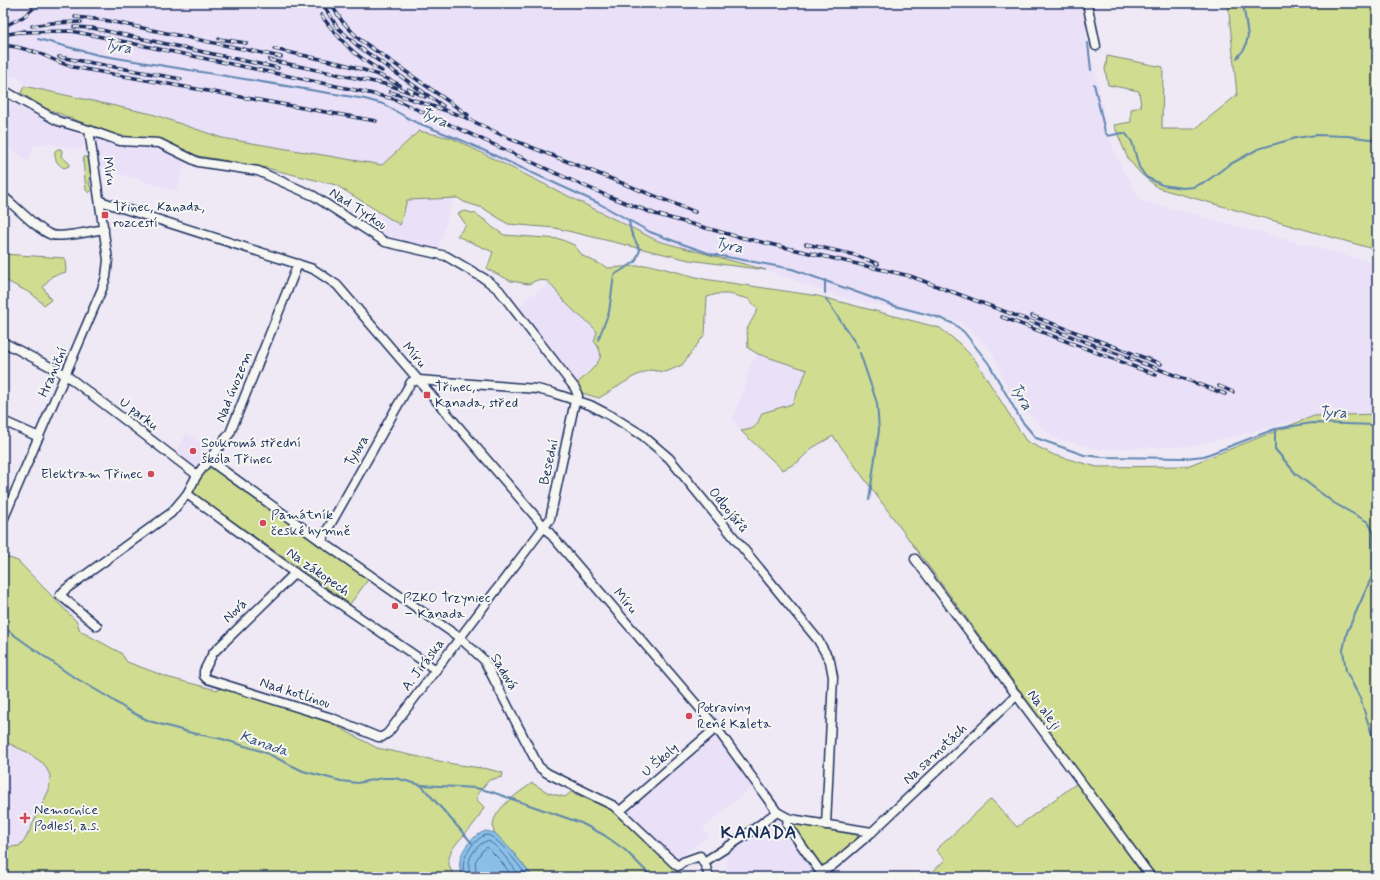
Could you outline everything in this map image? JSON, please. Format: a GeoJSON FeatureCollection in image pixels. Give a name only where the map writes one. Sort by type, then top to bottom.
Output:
{"type":"FeatureCollection","features":[{"type":"Feature","properties":{"kind":"street"},"geometry":{"type":"LineString","coordinates":[[1087,3],[1096,46]]}},
{"type":"Feature","properties":{"kind":"street"},"geometry":{"type":"LineString","coordinates":[[3,90],[58,121],[90,130]]}},
{"type":"Feature","properties":{"kind":"street","name":"Míru"},"geometry":{"type":"LineString","coordinates":[[90,130],[100,201],[313,269],[337,284],[716,728],[777,812],[788,818]]}},
{"type":"Feature","properties":{"kind":"street","name":"Nad Tyrkou"},"geometry":{"type":"LineString","coordinates":[[90,130],[120,142],[159,143],[198,162],[258,171],[314,196],[385,242],[439,254],[452,259],[485,279],[499,290],[575,388],[578,396],[575,400]]}},
{"type":"Feature","properties":{"kind":"street"},"geometry":{"type":"LineString","coordinates":[[3,196],[42,230],[52,236],[62,236],[104,229]]}},
{"type":"Feature","properties":{"kind":"street","name":"Hraniční"},"geometry":{"type":"LineString","coordinates":[[3,520],[66,375],[106,276],[108,260],[100,201]]}},
{"type":"Feature","properties":{"kind":"street","name":"Nad úvozem"},"geometry":{"type":"LineString","coordinates":[[96,626],[60,595],[66,589],[171,513],[187,494],[197,475],[230,433],[298,264]]}},
{"type":"Feature","properties":{"kind":"street","name":"U parku"},"geometry":{"type":"LineString","coordinates":[[3,342],[66,375],[197,475]]}},
{"type":"Feature","properties":{"kind":"street","name":"Odbojářů"},"geometry":{"type":"LineString","coordinates":[[419,380],[537,389],[575,400],[590,405],[613,417],[642,435],[669,458],[818,640],[828,656],[833,677],[826,825]]}},
{"type":"Feature","properties":{"kind":"street","name":"Tylova"},"geometry":{"type":"LineString","coordinates":[[321,541],[412,382],[419,380]]}},
{"type":"Feature","properties":{"kind":"street","name":"Besední"},"geometry":{"type":"LineString","coordinates":[[544,526],[550,519],[575,400]]}},
{"type":"Feature","properties":{"kind":"street"},"geometry":{"type":"LineString","coordinates":[[3,421],[39,437]]}},
{"type":"Feature","properties":{"kind":"street","name":"Sadová"},"geometry":{"type":"LineString","coordinates":[[210,460],[321,541],[460,638],[484,660],[539,767],[546,773],[614,806],[674,864],[678,866],[683,862],[700,856],[704,862]]}},
{"type":"Feature","properties":{"kind":"street","name":"Na zákopech"},"geometry":{"type":"LineString","coordinates":[[187,494],[295,573],[436,670]]}},
{"type":"Feature","properties":{"kind":"street","name":"A. Jiráska"},"geometry":{"type":"LineString","coordinates":[[378,737],[382,737],[388,733],[544,526]]}},
{"type":"Feature","properties":{"kind":"street","name":"Na aleji"},"geometry":{"type":"LineString","coordinates":[[915,559],[1017,695],[1150,877]]}},
{"type":"Feature","properties":{"kind":"street","name":"Nová"},"geometry":{"type":"LineString","coordinates":[[204,676],[204,671],[213,653],[295,573]]}},
{"type":"Feature","properties":{"kind":"street","name":"Nad kotlinou"},"geometry":{"type":"LineString","coordinates":[[204,676],[207,679],[332,718],[378,737]]}},
{"type":"Feature","properties":{"kind":"street","name":"Na samotách"},"geometry":{"type":"LineString","coordinates":[[823,874],[872,832],[1017,695]]}},
{"type":"Feature","properties":{"kind":"street","name":"U Školy"},"geometry":{"type":"LineString","coordinates":[[620,811],[716,728]]}},
{"type":"Feature","properties":{"kind":"street"},"geometry":{"type":"LineString","coordinates":[[709,877],[704,862],[777,812]]}},
{"type":"Feature","properties":{"kind":"street"},"geometry":{"type":"LineString","coordinates":[[823,874],[787,825],[788,818],[872,832]]}},
{"type":"Feature","properties":{"kind":"shaded area"},"geometry":{"type":"Polygon","coordinates":[[[3,3],[1082,3],[1089,49],[1109,139],[1121,166],[1140,200],[1377,264],[1377,414],[1314,416],[1193,446],[1098,449],[1054,438],[1011,397],[992,351],[961,322],[837,296],[766,270],[658,241],[452,138],[419,131],[382,165],[222,138],[152,114],[24,86],[19,78],[3,74],[3,3]]]}},
{"type":"Feature","properties":{"kind":"shaded area"},"geometry":{"type":"Polygon","coordinates":[[[12,103],[69,131],[84,136],[86,144],[81,149],[43,143],[41,146],[34,144],[28,163],[3,140],[3,132],[12,103]]]}},
{"type":"Feature","properties":{"kind":"shaded area"},"geometry":{"type":"Polygon","coordinates":[[[96,136],[125,147],[152,148],[186,161],[176,191],[100,168],[95,139],[96,136]]]}},
{"type":"Feature","properties":{"kind":"shaded area"},"geometry":{"type":"Polygon","coordinates":[[[453,198],[438,250],[389,239],[367,228],[378,211],[400,224],[407,200],[453,198]]]}},
{"type":"Feature","properties":{"kind":"shaded area"},"geometry":{"type":"Polygon","coordinates":[[[550,283],[572,309],[584,320],[592,324],[597,332],[595,341],[600,351],[600,358],[576,384],[518,308],[530,298],[529,296],[533,296],[550,283]]]}},
{"type":"Feature","properties":{"kind":"shaded area"},"geometry":{"type":"Polygon","coordinates":[[[758,354],[807,370],[792,404],[762,413],[757,425],[753,429],[741,431],[733,419],[750,366],[758,354]]]}},
{"type":"Feature","properties":{"kind":"shaded area","name":"Soukromá střední škola Třinec"},"geometry":{"type":"Polygon","coordinates":[[[187,433],[211,450],[197,469],[175,453],[187,433]]]}},
{"type":"Feature","properties":{"kind":"shaded area","name":"Nemocnice Podlesí, a.s."},"geometry":{"type":"Polygon","coordinates":[[[3,732],[71,760],[23,877],[3,877],[3,732]]]}},
{"type":"Feature","properties":{"kind":"shaded area"},"geometry":{"type":"Polygon","coordinates":[[[712,734],[715,735],[752,787],[703,828],[709,836],[675,861],[627,814],[628,807],[712,734]]]}},
{"type":"Feature","properties":{"kind":"shaded area"},"geometry":{"type":"Polygon","coordinates":[[[777,816],[820,877],[727,877],[726,861],[728,854],[777,816]]]}},
{"type":"Feature","properties":{"kind":"green space"},"geometry":{"type":"Polygon","coordinates":[[[1228,3],[1377,3],[1377,250],[1158,188],[1141,174],[1128,159],[1114,125],[1131,122],[1131,109],[1141,107],[1139,91],[1108,85],[1105,69],[1107,56],[1163,67],[1162,129],[1195,129],[1237,95],[1228,3]]]}},
{"type":"Feature","properties":{"kind":"green space"},"geometry":{"type":"Polygon","coordinates":[[[24,86],[152,114],[222,138],[382,165],[419,131],[452,138],[658,241],[766,270],[689,260],[555,228],[508,224],[483,208],[464,202],[458,198],[407,200],[400,225],[336,185],[258,166],[198,156],[160,139],[119,137],[45,108],[21,93],[24,86]]]}},
{"type":"Feature","properties":{"kind":"green space"},"geometry":{"type":"Polygon","coordinates":[[[61,149],[61,156],[69,163],[69,166],[64,168],[56,161],[55,151],[61,149]]]}},
{"type":"Feature","properties":{"kind":"green space"},"geometry":{"type":"Polygon","coordinates":[[[84,157],[89,158],[92,176],[89,181],[91,191],[89,193],[86,190],[83,161],[84,157]]]}},
{"type":"Feature","properties":{"kind":"green space"},"geometry":{"type":"Polygon","coordinates":[[[465,211],[476,214],[504,235],[560,239],[574,245],[583,256],[608,268],[650,265],[704,279],[818,296],[940,328],[960,344],[975,360],[1026,441],[1054,455],[1097,467],[1187,466],[1314,416],[1377,414],[1377,877],[927,877],[945,860],[936,850],[991,799],[1017,827],[1084,778],[833,436],[812,448],[798,462],[783,470],[741,431],[753,428],[762,413],[792,404],[807,370],[758,354],[748,348],[747,329],[758,309],[749,299],[729,294],[717,294],[707,297],[705,334],[682,365],[666,372],[650,370],[635,376],[599,398],[582,393],[576,384],[590,372],[600,358],[600,351],[594,341],[597,332],[566,304],[548,281],[537,280],[529,284],[511,281],[487,269],[493,252],[457,236],[466,225],[458,213],[465,211]]]}},
{"type":"Feature","properties":{"kind":"green space"},"geometry":{"type":"Polygon","coordinates":[[[3,254],[65,258],[66,272],[52,276],[43,287],[51,300],[44,305],[32,294],[3,279],[3,254]]]}},
{"type":"Feature","properties":{"kind":"green space"},"geometry":{"type":"Polygon","coordinates":[[[211,464],[370,577],[350,604],[191,492],[211,464]]]}},
{"type":"Feature","properties":{"kind":"green space"},"geometry":{"type":"Polygon","coordinates":[[[3,556],[18,561],[77,622],[80,631],[121,653],[127,662],[170,678],[217,690],[223,688],[331,723],[377,748],[503,773],[502,777],[489,780],[478,793],[477,800],[484,807],[474,823],[452,849],[449,862],[456,877],[3,877],[3,845],[8,847],[19,846],[26,838],[49,790],[50,775],[44,764],[27,752],[3,741],[3,556]]]}},
{"type":"Feature","properties":{"kind":"green space"},"geometry":{"type":"Polygon","coordinates":[[[532,783],[549,793],[565,797],[571,792],[610,809],[685,877],[533,877],[511,850],[497,837],[494,832],[493,825],[495,817],[500,810],[512,798],[532,783]]]}},
{"type":"Feature","properties":{"kind":"green space"},"geometry":{"type":"Polygon","coordinates":[[[797,824],[857,835],[859,841],[831,864],[820,865],[794,829],[797,824]]]}},
{"type":"Feature","properties":{"kind":"water"},"geometry":{"type":"Polygon","coordinates":[[[486,831],[495,833],[533,877],[463,877],[460,870],[460,863],[464,850],[468,843],[486,831]]]}},
{"type":"Feature","properties":{"kind":"waterway"},"geometry":{"type":"LineString","coordinates":[[1237,58],[1245,48],[1248,36],[1243,3]]}},
{"type":"Feature","properties":{"kind":"waterway","name":"Tyra"},"geometry":{"type":"LineString","coordinates":[[38,39],[98,55],[365,99],[383,104],[413,121],[461,140],[598,203],[650,232],[711,254],[792,269],[895,306],[937,317],[954,324],[964,332],[989,364],[1021,420],[1036,438],[1084,455],[1101,457],[1185,458],[1204,456],[1275,429],[1312,423],[1377,425]]}},
{"type":"Feature","properties":{"kind":"waterway"},"geometry":{"type":"LineString","coordinates":[[1088,43],[1091,70]]}},
{"type":"Feature","properties":{"kind":"waterway"},"geometry":{"type":"LineString","coordinates":[[1094,84],[1105,132],[1108,136],[1122,133],[1126,134],[1132,142],[1139,167],[1146,177],[1162,185],[1182,188],[1193,187],[1207,181],[1227,166],[1258,149],[1296,138],[1316,135],[1347,136],[1377,140]]}},
{"type":"Feature","properties":{"kind":"waterway"},"geometry":{"type":"LineString","coordinates":[[598,340],[609,312],[614,275],[635,262],[640,250],[631,232],[629,221]]}},
{"type":"Feature","properties":{"kind":"waterway"},"geometry":{"type":"LineString","coordinates":[[825,280],[825,293]]}},
{"type":"Feature","properties":{"kind":"waterway"},"geometry":{"type":"LineString","coordinates":[[826,299],[858,347]]}},
{"type":"Feature","properties":{"kind":"waterway"},"geometry":{"type":"LineString","coordinates":[[860,353],[877,403],[879,430],[869,500]]}},
{"type":"Feature","properties":{"kind":"waterway"},"geometry":{"type":"LineString","coordinates":[[1275,429],[1275,449],[1296,474],[1334,503],[1368,522],[1374,533],[1374,572],[1347,632],[1343,650],[1346,671],[1360,698],[1373,738],[1377,744]]}},
{"type":"Feature","properties":{"kind":"waterway","name":"Kanada"},"geometry":{"type":"LineString","coordinates":[[3,627],[69,674],[126,709],[149,721],[192,733],[222,739],[264,752],[303,771],[341,781],[357,783],[383,778],[395,778],[421,785],[472,843]]}},
{"type":"Feature","properties":{"kind":"waterway"},"geometry":{"type":"LineString","coordinates":[[421,785],[476,788],[492,792],[581,823],[604,835],[625,850],[652,877]]}},
{"type":"Feature","properties":{"kind":"railway"},"geometry":{"type":"LineString","coordinates":[[3,9],[9,3]]}},
{"type":"Feature","properties":{"kind":"railway"},"geometry":{"type":"LineString","coordinates":[[3,27],[23,17],[40,3]]}},
{"type":"Feature","properties":{"kind":"railway"},"geometry":{"type":"LineString","coordinates":[[322,3],[337,27],[359,47],[443,106]]}},
{"type":"Feature","properties":{"kind":"railway"},"geometry":{"type":"LineString","coordinates":[[330,3],[342,21],[359,39],[468,115]]}},
{"type":"Feature","properties":{"kind":"railway"},"geometry":{"type":"LineString","coordinates":[[321,15],[348,47],[372,66],[382,71]]}},
{"type":"Feature","properties":{"kind":"railway"},"geometry":{"type":"LineString","coordinates":[[75,17],[104,20],[281,57]]}},
{"type":"Feature","properties":{"kind":"railway"},"geometry":{"type":"LineString","coordinates":[[32,26],[51,23],[81,22]]}},
{"type":"Feature","properties":{"kind":"railway"},"geometry":{"type":"LineString","coordinates":[[74,27],[92,28],[278,68]]}},
{"type":"Feature","properties":{"kind":"railway"},"geometry":{"type":"LineString","coordinates":[[3,35],[25,31]]}},
{"type":"Feature","properties":{"kind":"railway"},"geometry":{"type":"LineString","coordinates":[[20,32],[71,31],[394,99],[573,181],[655,214],[735,236],[910,276],[1225,394]]}},
{"type":"Feature","properties":{"kind":"railway"},"geometry":{"type":"LineString","coordinates":[[219,39],[246,43]]}},
{"type":"Feature","properties":{"kind":"railway"},"geometry":{"type":"LineString","coordinates":[[3,45],[39,53]]}},
{"type":"Feature","properties":{"kind":"railway"},"geometry":{"type":"LineString","coordinates":[[274,49],[354,67],[400,85]]}},
{"type":"Feature","properties":{"kind":"railway"},"geometry":{"type":"LineString","coordinates":[[34,51],[73,67],[376,121]]}},
{"type":"Feature","properties":{"kind":"railway"},"geometry":{"type":"LineString","coordinates":[[59,57],[181,79]]}},
{"type":"Feature","properties":{"kind":"railway"},"geometry":{"type":"LineString","coordinates":[[269,60],[389,85],[412,93]]}},
{"type":"Feature","properties":{"kind":"railway"},"geometry":{"type":"LineString","coordinates":[[408,89],[425,97]]}},
{"type":"Feature","properties":{"kind":"railway"},"geometry":{"type":"LineString","coordinates":[[390,92],[462,116],[508,138],[695,212]]}},
{"type":"Feature","properties":{"kind":"railway"},"geometry":{"type":"LineString","coordinates":[[806,244],[855,255],[878,264]]}},
{"type":"Feature","properties":{"kind":"railway"},"geometry":{"type":"LineString","coordinates":[[1032,316],[1161,364]]}},
{"type":"Feature","properties":{"kind":"railway"},"geometry":{"type":"LineString","coordinates":[[1002,317],[1156,375]]}},
{"type":"Feature","properties":{"kind":"railway"},"geometry":{"type":"LineString","coordinates":[[1219,386],[1233,392]]}},
{"type":"Feature","properties":{"kind":"place","name":"Třinec, Kanada, rozcestí"},"geometry":{"type":"Point","coordinates":[105,215]}},
{"type":"Feature","properties":{"kind":"place","name":"Třinec, Kanada, střed"},"geometry":{"type":"Point","coordinates":[427,395]}},
{"type":"Feature","properties":{"kind":"place","name":"Soukromá střední škola Třinec"},"geometry":{"type":"Point","coordinates":[193,451]}},
{"type":"Feature","properties":{"kind":"place","name":"Elektram Třinec"},"geometry":{"type":"Point","coordinates":[151,474]}},
{"type":"Feature","properties":{"kind":"place","name":"Památník české hymně"},"geometry":{"type":"Point","coordinates":[263,523]}},
{"type":"Feature","properties":{"kind":"place","name":"PZKO Trzyniec – Kanada"},"geometry":{"type":"Point","coordinates":[395,606]}},
{"type":"Feature","properties":{"kind":"place","name":"Potraviny René Kaleta"},"geometry":{"type":"Point","coordinates":[689,716]}},
{"type":"Feature","properties":{"kind":"place","name":"Nemocnice Podlesí, a.s."},"geometry":{"type":"Point","coordinates":[25,818]}},
{"type":"Feature","properties":{"kind":"district","name":"KANADA"},"geometry":{"type":"Point","coordinates":[759,833]}}]}
